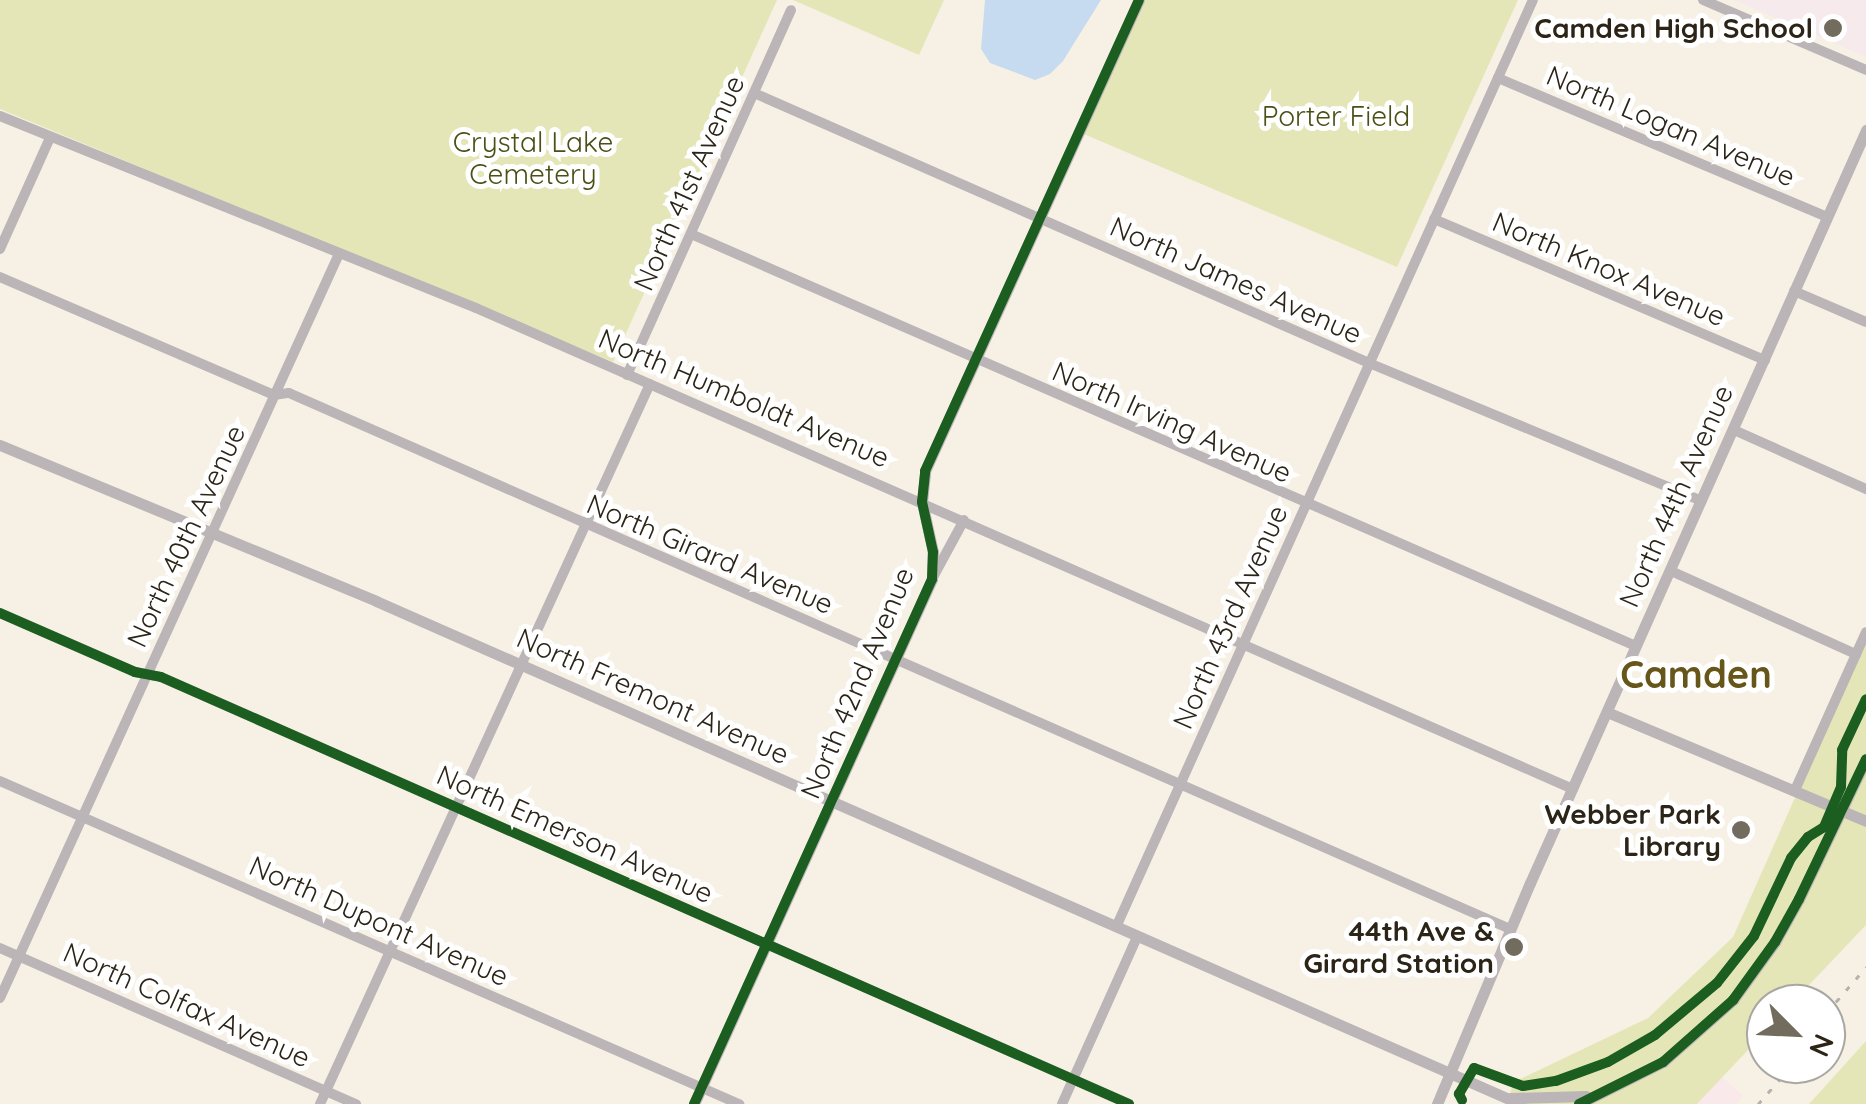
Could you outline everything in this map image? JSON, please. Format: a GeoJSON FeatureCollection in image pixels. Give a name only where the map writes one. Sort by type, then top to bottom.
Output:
{"type":"FeatureCollection","features":[{"type":"Feature","properties":{"kind":"street","name":"North 42nd Avenue"},"geometry":{"type":"LineString","coordinates":[[932,578],[933,552],[922,502],[925,472],[1139,0]]}},
{"type":"Feature","properties":{"kind":"street","name":"North 43rd Avenue"},"geometry":{"type":"LineString","coordinates":[[1116,925],[1533,0]]}},
{"type":"Feature","properties":{"kind":"street"},"geometry":{"type":"LineString","coordinates":[[1703,0],[1866,70]]}},
{"type":"Feature","properties":{"kind":"street","name":"North 41st Avenue"},"geometry":{"type":"LineString","coordinates":[[627,375],[791,10]]}},
{"type":"Feature","properties":{"kind":"street","name":"North Logan Avenue"},"geometry":{"type":"LineString","coordinates":[[1498,78],[1827,218]]}},
{"type":"Feature","properties":{"kind":"street","name":"North James Avenue"},"geometry":{"type":"LineString","coordinates":[[754,93],[1369,363],[1702,501]]}},
{"type":"Feature","properties":{"kind":"street","name":"North Humboldt Avenue"},"geometry":{"type":"LineString","coordinates":[[0,116],[338,256],[348,254],[1573,788]]}},
{"type":"Feature","properties":{"kind":"street","name":"North 44th Avenue"},"geometry":{"type":"LineString","coordinates":[[1438,1104],[1510,929],[1827,218],[1861,153],[1866,130]]}},
{"type":"Feature","properties":{"kind":"street"},"geometry":{"type":"LineString","coordinates":[[0,248],[50,138]]}},
{"type":"Feature","properties":{"kind":"street","name":"North Knox Avenue"},"geometry":{"type":"LineString","coordinates":[[1434,219],[1766,360]]}},
{"type":"Feature","properties":{"kind":"street","name":"North Irving Avenue"},"geometry":{"type":"LineString","coordinates":[[691,234],[1305,505],[1636,646]]}},
{"type":"Feature","properties":{"kind":"street","name":"North 40th Avenue"},"geometry":{"type":"LineString","coordinates":[[0,998],[338,256]]}},
{"type":"Feature","properties":{"kind":"street","name":"North Girard Avenue"},"geometry":{"type":"LineString","coordinates":[[0,276],[274,394],[289,393],[1510,929]]}},
{"type":"Feature","properties":{"kind":"street"},"geometry":{"type":"LineString","coordinates":[[1794,291],[1866,322]]}},
{"type":"Feature","properties":{"kind":"street"},"geometry":{"type":"LineString","coordinates":[[320,1104],[650,384]]}},
{"type":"Feature","properties":{"kind":"street"},"geometry":{"type":"LineString","coordinates":[[1734,430],[1866,489]]}},
{"type":"Feature","properties":{"kind":"street","name":"North Fremont Avenue"},"geometry":{"type":"LineString","coordinates":[[0,445],[522,665],[1116,925],[1136,939],[1520,1104]]}},
{"type":"Feature","properties":{"kind":"street","name":"North 42nd Avenue"},"geometry":{"type":"LineString","coordinates":[[694,1104],[932,578],[964,520]]}},
{"type":"Feature","properties":{"kind":"street"},"geometry":{"type":"LineString","coordinates":[[1671,570],[1856,654]]}},
{"type":"Feature","properties":{"kind":"street","name":"North Emerson Avenue"},"geometry":{"type":"LineString","coordinates":[[0,614],[456,806],[1129,1104]]}},
{"type":"Feature","properties":{"kind":"street"},"geometry":{"type":"LineString","coordinates":[[1795,790],[1866,632]]}},
{"type":"Feature","properties":{"kind":"street"},"geometry":{"type":"LineString","coordinates":[[1608,712],[1866,821]]}},
{"type":"Feature","properties":{"kind":"street"},"geometry":{"type":"LineString","coordinates":[[1579,1104],[1663,1062],[1733,1000],[1775,942],[1866,759]]}},
{"type":"Feature","properties":{"kind":"street","name":"North Dupont Avenue"},"geometry":{"type":"LineString","coordinates":[[0,781],[83,814],[739,1104]]}},
{"type":"Feature","properties":{"kind":"street"},"geometry":{"type":"LineString","coordinates":[[1062,1104],[1136,939]]}},
{"type":"Feature","properties":{"kind":"street","name":"North Colfax Avenue"},"geometry":{"type":"LineString","coordinates":[[0,948],[356,1104]]}},
{"type":"Feature","properties":{"kind":"street"},"geometry":{"type":"LineString","coordinates":[[1501,1098],[1542,1101],[1600,1094]]}},
{"type":"Feature","properties":{"kind":"shaded area","name":"Camden High School"},"geometry":{"type":"Polygon","coordinates":[[[1734,0],[1866,0],[1866,57],[1734,0]]]}},
{"type":"Feature","properties":{"kind":"shaded area"},"geometry":{"type":"Polygon","coordinates":[[[1722,1077],[1743,1096],[1736,1104],[1696,1104],[1722,1077]]]}},
{"type":"Feature","properties":{"kind":"green space","name":"Crystal Lake Cemetery"},"geometry":{"type":"Polygon","coordinates":[[[0,0],[777,0],[613,362],[0,109],[0,0]]]}},
{"type":"Feature","properties":{"kind":"green space"},"geometry":{"type":"Polygon","coordinates":[[[793,0],[944,0],[919,55],[793,0]]]}},
{"type":"Feature","properties":{"kind":"green space","name":"Porter Field"},"geometry":{"type":"Polygon","coordinates":[[[1139,0],[1518,0],[1397,267],[1079,132],[1139,0]]]}},
{"type":"Feature","properties":{"kind":"green space"},"geometry":{"type":"Polygon","coordinates":[[[1866,638],[1866,925],[1810,984],[1746,984],[1746,1052],[1697,1104],[1506,1104],[1514,1082],[1648,1018],[1733,937],[1866,638]]]}},
{"type":"Feature","properties":{"kind":"green space"},"geometry":{"type":"Polygon","coordinates":[[[1866,1041],[1866,1104],[1809,1104],[1827,1084],[1846,1084],[1846,1063],[1866,1041]]]}},
{"type":"Feature","properties":{"kind":"water"},"geometry":{"type":"Polygon","coordinates":[[[985,0],[1101,0],[1063,61],[1050,74],[1035,80],[990,63],[981,49],[985,0]]]}},
{"type":"Feature","properties":{"kind":"railway"},"geometry":{"type":"LineString","coordinates":[[1846,990],[1866,967]]}},
{"type":"Feature","properties":{"kind":"railway"},"geometry":{"type":"LineString","coordinates":[[1758,1104],[1776,1084]]}},
{"type":"Feature","properties":{"kind":"cycle path"},"geometry":{"type":"LineString","coordinates":[[694,1104],[932,579],[933,552],[922,502],[925,471],[1139,0]]}},
{"type":"Feature","properties":{"kind":"cycle path"},"geometry":{"type":"LineString","coordinates":[[0,613],[135,672],[161,677],[1129,1104]]}},
{"type":"Feature","properties":{"kind":"cycle path"},"geometry":{"type":"LineString","coordinates":[[1462,1100],[1459,1094],[1474,1068],[1523,1086],[1556,1081],[1608,1062],[1655,1035],[1717,983],[1754,936],[1791,858],[1808,837],[1824,827],[1841,787],[1842,750],[1866,699]]}},
{"type":"Feature","properties":{"kind":"cycle path"},"geometry":{"type":"LineString","coordinates":[[1579,1104],[1663,1062],[1733,1000],[1775,942],[1799,899],[1866,759]]}},
{"type":"Feature","properties":{"kind":"place","name":"Camden High School"},"geometry":{"type":"Point","coordinates":[1833,28]}},
{"type":"Feature","properties":{"kind":"place","name":"Webber Park Library"},"geometry":{"type":"Point","coordinates":[1741,830]}},
{"type":"Feature","properties":{"kind":"place","name":"44th Ave & Girard Station"},"geometry":{"type":"Point","coordinates":[1514,947]}},
{"type":"Feature","properties":{"kind":"district","name":"Camden"},"geometry":{"type":"Point","coordinates":[1696,675]}}]}
